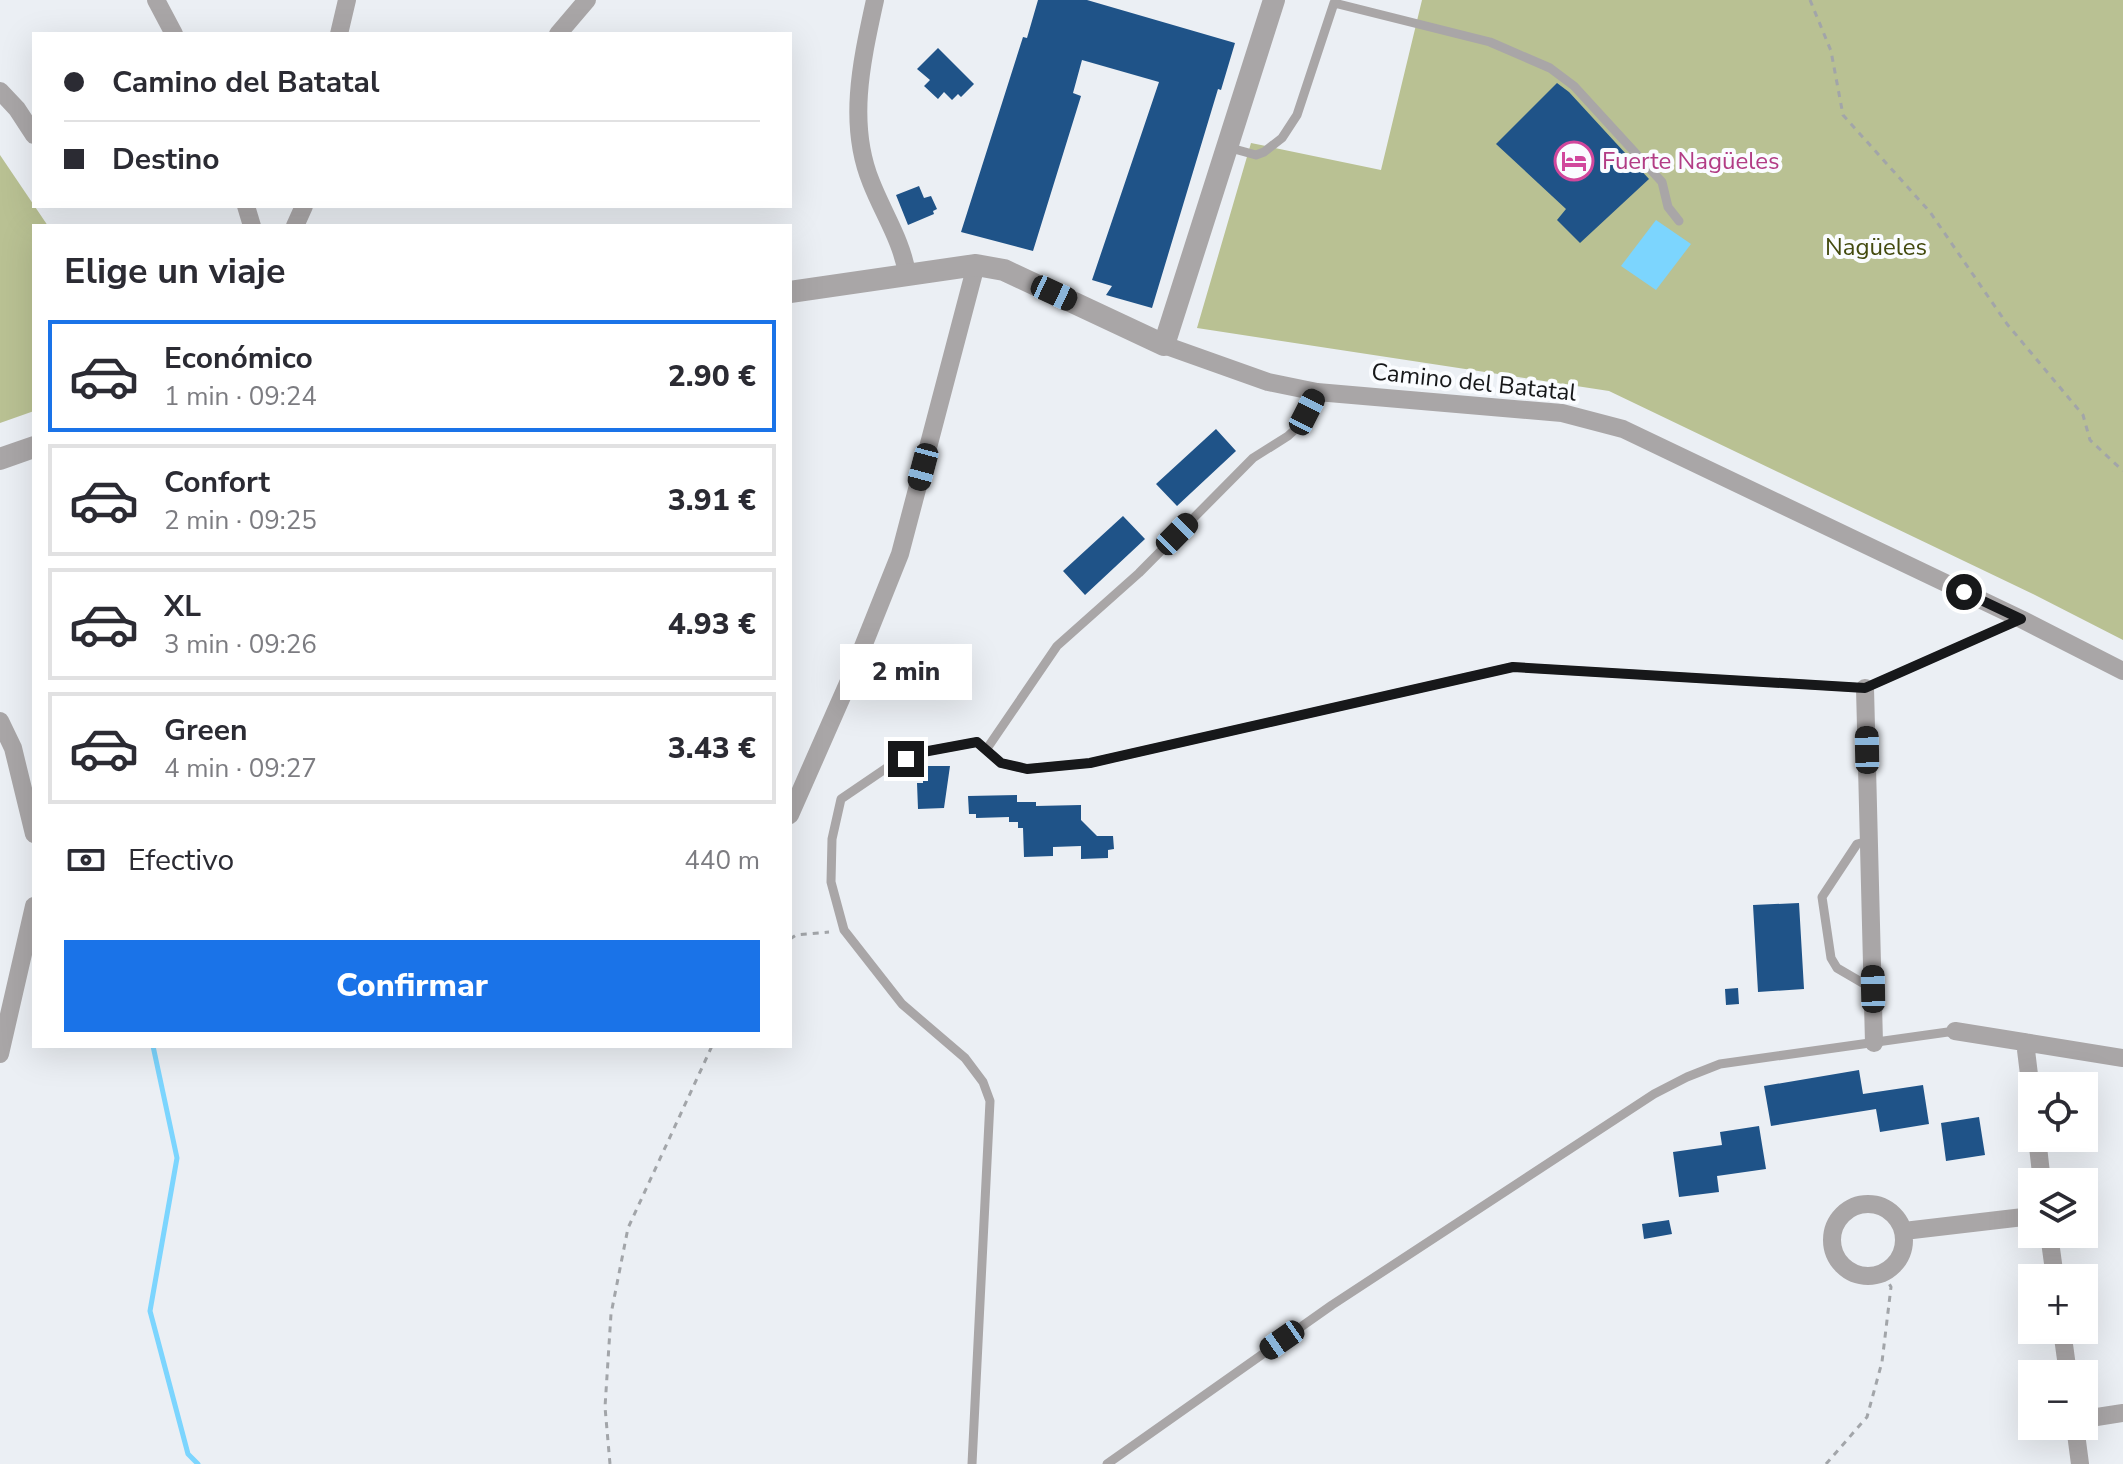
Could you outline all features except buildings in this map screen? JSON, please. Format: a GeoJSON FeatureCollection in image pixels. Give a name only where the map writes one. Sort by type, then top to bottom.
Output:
{"type":"FeatureCollection","features":[{"type":"Feature","properties":{"kind":"street"},"geometry":{"type":"LineString","coordinates":[[156,0],[173,32]]}},
{"type":"Feature","properties":{"kind":"street"},"geometry":{"type":"LineString","coordinates":[[339,32],[347,0]]}},
{"type":"Feature","properties":{"kind":"street"},"geometry":{"type":"LineString","coordinates":[[560,32],[587,0]]}},
{"type":"Feature","properties":{"kind":"street"},"geometry":{"type":"LineString","coordinates":[[875,0],[866,39],[857,118],[861,151],[869,178],[904,252],[907,274]]}},
{"type":"Feature","properties":{"kind":"street"},"geometry":{"type":"LineString","coordinates":[[1164,345],[1274,0]]}},
{"type":"Feature","properties":{"kind":"street"},"geometry":{"type":"LineString","coordinates":[[0,91],[32,132]]}},
{"type":"Feature","properties":{"kind":"street"},"geometry":{"type":"LineString","coordinates":[[792,810],[900,554],[976,265]]}},
{"type":"Feature","properties":{"kind":"street","name":"Camino del Batatal"},"geometry":{"type":"LineString","coordinates":[[792,292],[976,265],[1004,270],[1164,345],[1268,382],[1317,392],[1562,413],[1623,429],[2123,671]]}},
{"type":"Feature","properties":{"kind":"street"},"geometry":{"type":"LineString","coordinates":[[0,459],[32,448]]}},
{"type":"Feature","properties":{"kind":"street"},"geometry":{"type":"LineString","coordinates":[[1865,688],[1874,1043]]}},
{"type":"Feature","properties":{"kind":"street"},"geometry":{"type":"LineString","coordinates":[[0,721],[13,748],[32,826]]}},
{"type":"Feature","properties":{"kind":"street"},"geometry":{"type":"LineString","coordinates":[[0,1054],[32,915]]}},
{"type":"Feature","properties":{"kind":"street"},"geometry":{"type":"LineString","coordinates":[[1955,1031],[2123,1058]]}},
{"type":"Feature","properties":{"kind":"street"},"geometry":{"type":"LineString","coordinates":[[2025,1042],[2029,1072]]}},
{"type":"Feature","properties":{"kind":"street"},"geometry":{"type":"LineString","coordinates":[[1873,1204],[1886,1208],[1896,1215],[1904,1231],[1905,1243],[1901,1256],[1894,1266],[1883,1273],[1860,1276],[1848,1271],[1833,1251],[1831,1236],[1835,1223],[1853,1206],[1873,1204]]}},
{"type":"Feature","properties":{"kind":"street"},"geometry":{"type":"LineString","coordinates":[[1904,1231],[2018,1218]]}},
{"type":"Feature","properties":{"kind":"street"},"geometry":{"type":"LineString","coordinates":[[2098,1417],[2123,1413]]}},
{"type":"Feature","properties":{"kind":"street"},"geometry":{"type":"LineString","coordinates":[[2077,1440],[2080,1464]]}},
{"type":"Feature","properties":{"kind":"lane"},"geometry":{"type":"LineString","coordinates":[[1227,147],[1256,155],[1282,138],[1297,115],[1334,3],[1490,42],[1550,68],[1574,86],[1662,182],[1668,207],[1679,221]]}},
{"type":"Feature","properties":{"kind":"lane"},"geometry":{"type":"LineString","coordinates":[[986,750],[1057,646],[1139,573],[1253,458],[1301,424],[1317,392]]}},
{"type":"Feature","properties":{"kind":"lane"},"geometry":{"type":"LineString","coordinates":[[972,1464],[990,1101],[983,1082],[965,1058],[902,1004],[844,930],[831,882],[832,839],[841,799],[888,767],[923,752],[977,742],[1001,763],[1027,769],[1090,763],[1513,667],[1865,688],[2021,619]]}},
{"type":"Feature","properties":{"kind":"lane"},"geometry":{"type":"LineString","coordinates":[[1869,841],[1857,844],[1822,897],[1831,958],[1837,968],[1873,989]]}},
{"type":"Feature","properties":{"kind":"lane"},"geometry":{"type":"LineString","coordinates":[[1107,1464],[1332,1305],[1654,1094],[1687,1077],[1720,1064],[1955,1031]]}},
{"type":"Feature","properties":{"kind":"path"},"geometry":{"type":"LineString","coordinates":[[1810,0],[1831,51],[1843,115],[1930,212],[2007,324],[2083,415],[2090,440],[2123,471]]}},
{"type":"Feature","properties":{"kind":"path"},"geometry":{"type":"LineString","coordinates":[[792,938],[844,930]]}},
{"type":"Feature","properties":{"kind":"path"},"geometry":{"type":"LineString","coordinates":[[610,1464],[605,1407],[611,1314],[628,1228],[711,1048]]}},
{"type":"Feature","properties":{"kind":"path"},"geometry":{"type":"LineString","coordinates":[[1826,1464],[1867,1417],[1882,1362],[1891,1287],[1883,1273]]}},
{"type":"Feature","properties":{"kind":"green space","name":"Nagüeles"},"geometry":{"type":"Polygon","coordinates":[[[1422,0],[2123,0],[2123,640],[1609,391],[1197,328],[1251,143],[1381,170],[1422,0]]]}},
{"type":"Feature","properties":{"kind":"green space"},"geometry":{"type":"Polygon","coordinates":[[[0,155],[32,202],[32,208],[36,208],[47,224],[32,224],[32,412],[0,423],[0,155]]]}},
{"type":"Feature","properties":{"kind":"water"},"geometry":{"type":"Polygon","coordinates":[[[1656,220],[1691,244],[1656,290],[1621,266],[1656,220]]]}},
{"type":"Feature","properties":{"kind":"waterway"},"geometry":{"type":"LineString","coordinates":[[153,1048],[177,1158],[150,1311],[188,1454],[198,1464]]}},
{"type":"Feature","properties":{"kind":"place","name":"Fuerte Nagüeles"},"geometry":{"type":"Point","coordinates":[1574,161]}},
{"type":"Feature","properties":{"kind":"route"},"geometry":{"type":"LineString","coordinates":[[906,759],[923,752],[977,742],[1001,763],[1027,769],[1090,763],[1513,667],[1865,688],[2021,619],[1964,592]]}}]}
